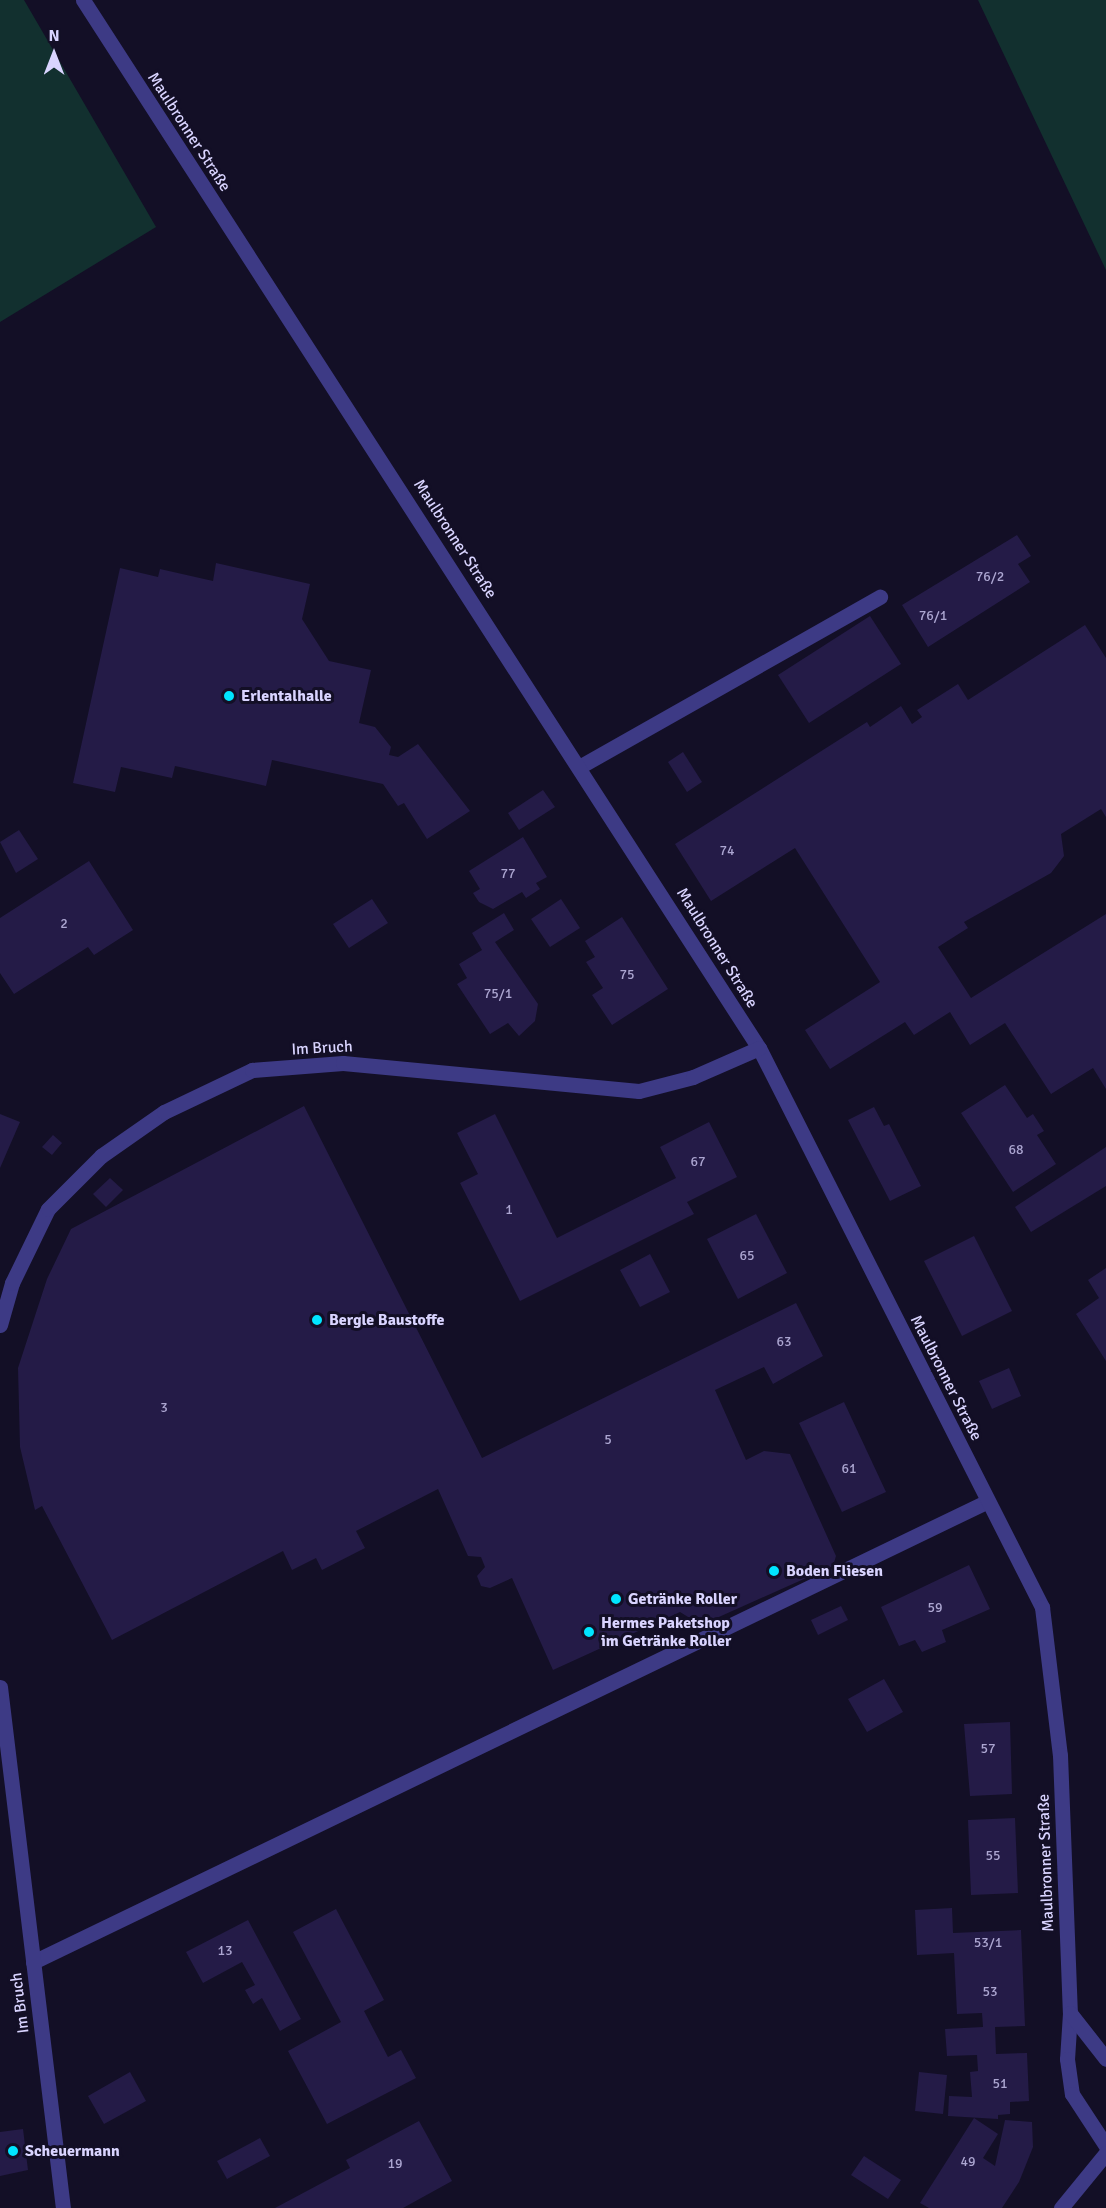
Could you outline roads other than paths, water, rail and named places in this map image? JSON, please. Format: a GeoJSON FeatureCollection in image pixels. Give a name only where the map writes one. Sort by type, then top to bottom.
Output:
{"type":"FeatureCollection","features":[{"type":"Feature","properties":{"kind":"street","name":"Maulbronner Straße"},"geometry":{"type":"LineString","coordinates":[[83,0],[759,1048],[1042,1607],[1060,1755],[1070,2013],[1067,2059],[1072,2094],[1106,2146]]}},
{"type":"Feature","properties":{"kind":"street"},"geometry":{"type":"LineString","coordinates":[[579,767],[880,597]]}},
{"type":"Feature","properties":{"kind":"street","name":"Im Bruch"},"geometry":{"type":"LineString","coordinates":[[0,1325],[12,1283],[48,1209],[101,1156],[164,1112],[252,1070],[343,1063],[639,1091],[693,1077],[759,1048]]}},
{"type":"Feature","properties":{"kind":"street"},"geometry":{"type":"LineString","coordinates":[[33,1962],[988,1501]]}},
{"type":"Feature","properties":{"kind":"street","name":"Im Bruch"},"geometry":{"type":"LineString","coordinates":[[0,1687],[63,2208]]}},
{"type":"Feature","properties":{"kind":"street"},"geometry":{"type":"LineString","coordinates":[[1070,2013],[1106,2059]]}},
{"type":"Feature","properties":{"kind":"street"},"geometry":{"type":"LineString","coordinates":[[1061,2208],[1106,2153]]}},
{"type":"Feature","properties":{"kind":"place","name":"Erlentalhalle"},"geometry":{"type":"Point","coordinates":[229,696]}},
{"type":"Feature","properties":{"kind":"place","name":"Bergle Baustoffe"},"geometry":{"type":"Point","coordinates":[317,1320]}},
{"type":"Feature","properties":{"kind":"place","name":"Boden Fliesen"},"geometry":{"type":"Point","coordinates":[774,1571]}},
{"type":"Feature","properties":{"kind":"place","name":"Getränke Roller"},"geometry":{"type":"Point","coordinates":[616,1599]}},
{"type":"Feature","properties":{"kind":"place","name":"Hermes Paketshop im Getränke Roller"},"geometry":{"type":"Point","coordinates":[589,1632]}},
{"type":"Feature","properties":{"kind":"place","name":"Scheuermann"},"geometry":{"type":"Point","coordinates":[13,2151]}}]}
